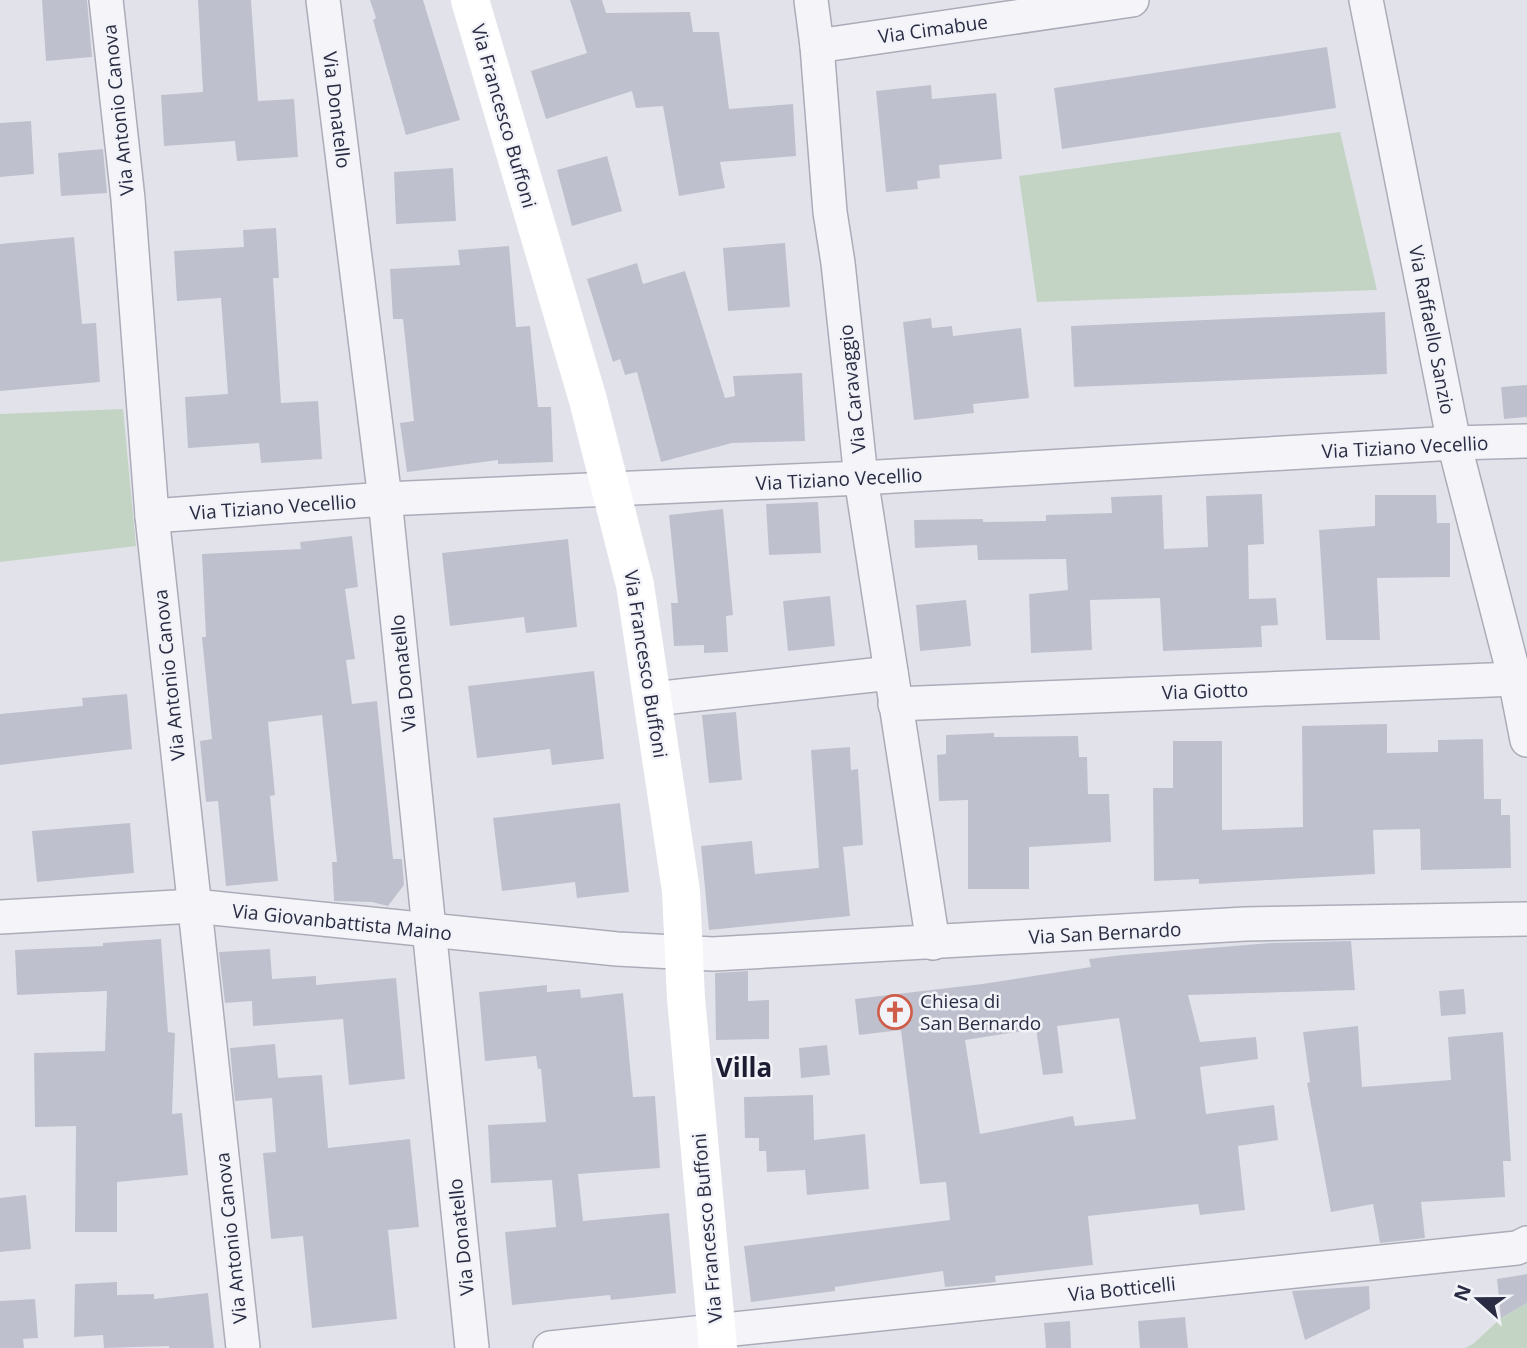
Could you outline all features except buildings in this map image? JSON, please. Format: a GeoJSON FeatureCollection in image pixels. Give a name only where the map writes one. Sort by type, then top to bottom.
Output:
{"type":"FeatureCollection","features":[{"type":"Feature","properties":{"kind":"street","name":"Via Antonio Canova"},"geometry":{"type":"LineString","coordinates":[[106,0],[128,199],[152,516],[243,1348]]}},
{"type":"Feature","properties":{"kind":"street","name":"Via Donatello"},"geometry":{"type":"LineString","coordinates":[[323,0],[386,499],[472,1348]]}},
{"type":"Feature","properties":{"kind":"street","name":"Via Francesco Buffoni"},"geometry":{"type":"LineString","coordinates":[[470,0],[588,400],[635,585],[681,891],[717,1340]]}},
{"type":"Feature","properties":{"kind":"street","name":"Via Caravaggio"},"geometry":{"type":"LineString","coordinates":[[811,0],[830,212],[861,478],[933,943]]}},
{"type":"Feature","properties":{"kind":"street","name":"Via Cimabue"},"geometry":{"type":"LineString","coordinates":[[817,46],[1132,0]]}},
{"type":"Feature","properties":{"kind":"street","name":"Via Raffaello Sanzio"},"geometry":{"type":"LineString","coordinates":[[1366,0],[1454,443],[1515,679],[1527,740]]}},
{"type":"Feature","properties":{"kind":"street","name":"Via Tiziano Vecellio"},"geometry":{"type":"LineString","coordinates":[[152,516],[386,499],[861,478],[1527,441]]}},
{"type":"Feature","properties":{"kind":"street","name":"Via Giotto"},"geometry":{"type":"LineString","coordinates":[[653,699],[893,688],[1515,679]]}},
{"type":"Feature","properties":{"kind":"street","name":"Via Giovanbattista Maino"},"geometry":{"type":"LineString","coordinates":[[0,917],[194,906],[617,949],[684,952]]}},
{"type":"Feature","properties":{"kind":"street","name":"Via San Bernardo"},"geometry":{"type":"LineString","coordinates":[[684,952],[713,954],[1245,924],[1527,919]]}},
{"type":"Feature","properties":{"kind":"street","name":"Via Botticelli"},"geometry":{"type":"LineString","coordinates":[[550,1348],[717,1340],[1517,1248],[1527,1243]]}},
{"type":"Feature","properties":{"kind":"green space"},"geometry":{"type":"Polygon","coordinates":[[[1340,132],[1377,290],[1037,302],[1019,176],[1340,132]]]}},
{"type":"Feature","properties":{"kind":"green space"},"geometry":{"type":"Polygon","coordinates":[[[123,409],[136,546],[0,562],[0,414],[123,409]]]}},
{"type":"Feature","properties":{"kind":"green space"},"geometry":{"type":"Polygon","coordinates":[[[1527,1303],[1527,1348],[1465,1348],[1501,1318],[1527,1303]]]}},
{"type":"Feature","properties":{"kind":"place","name":"Chiesa di San Bernardo"},"geometry":{"type":"Point","coordinates":[895,1012]}},
{"type":"Feature","properties":{"kind":"district","name":"Villa"},"geometry":{"type":"Point","coordinates":[744,1067]}}]}
